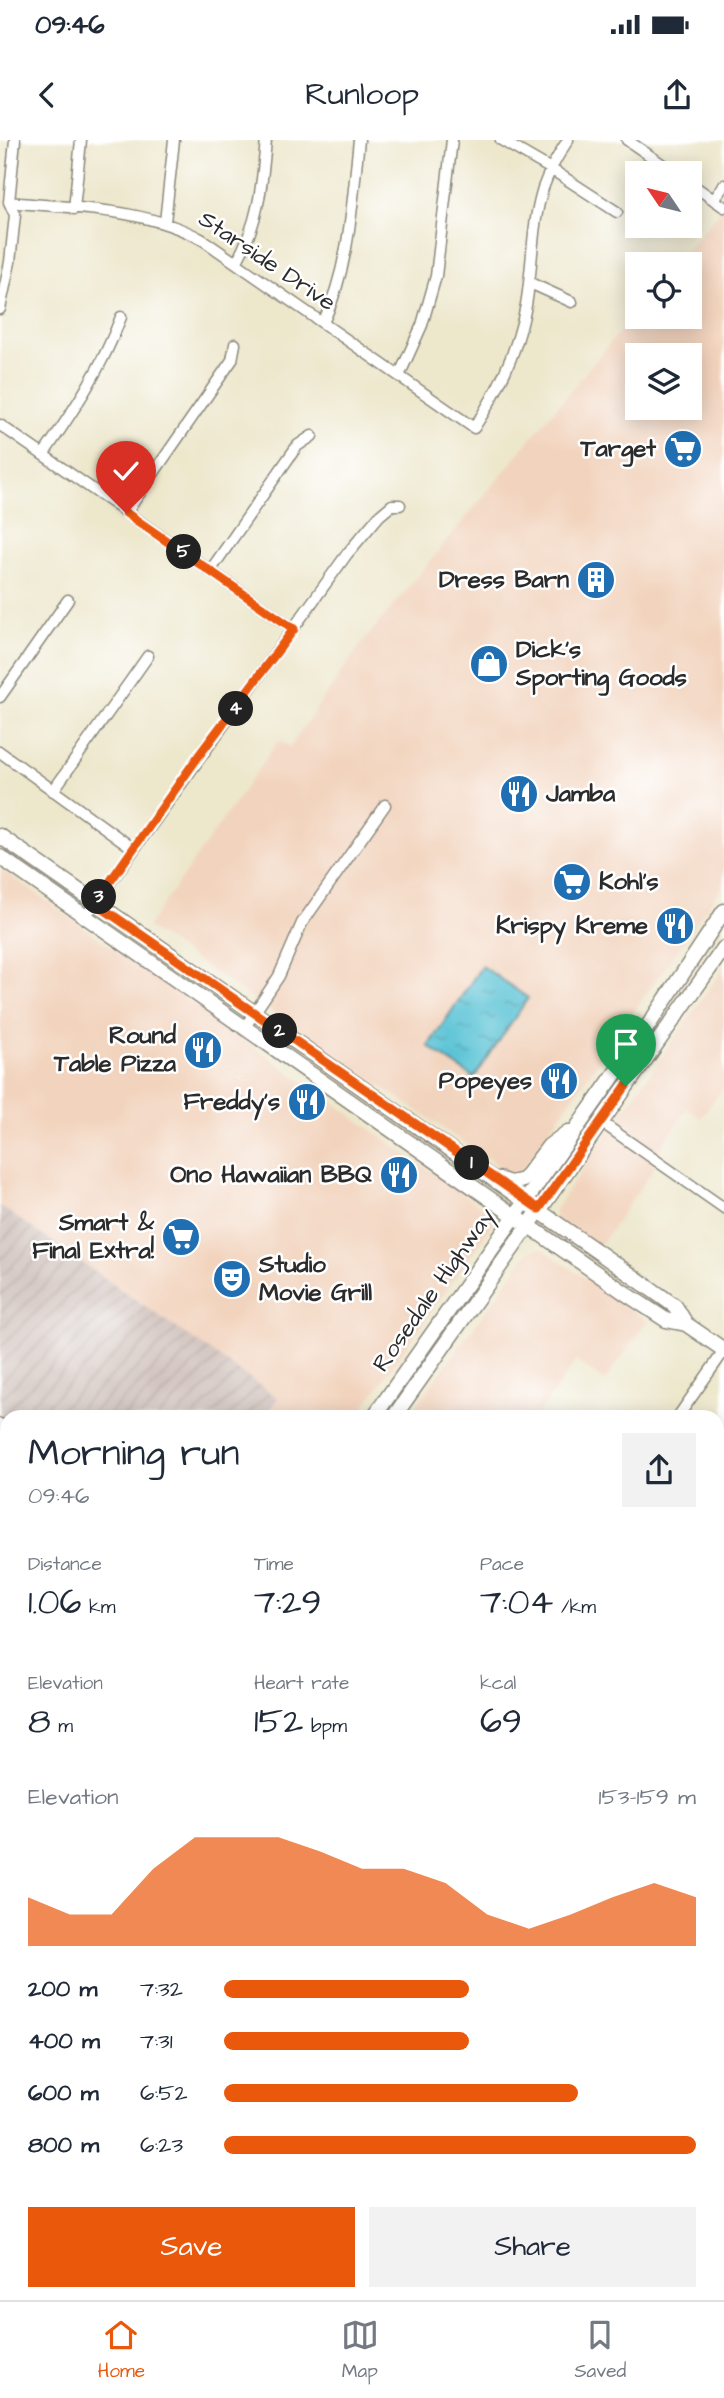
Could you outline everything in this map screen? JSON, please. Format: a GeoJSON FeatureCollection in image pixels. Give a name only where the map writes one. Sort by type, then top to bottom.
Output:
{"type":"FeatureCollection","features":[{"type":"Feature","properties":{"kind":"main road"},"geometry":{"type":"LineString","coordinates":[[0,836],[539,1209],[675,1306],[686,1324],[724,1351]]}},
{"type":"Feature","properties":{"kind":"main road"},"geometry":{"type":"LineString","coordinates":[[0,844],[19,849]]}},
{"type":"Feature","properties":{"kind":"main road"},"geometry":{"type":"LineString","coordinates":[[0,857],[513,1216],[666,1320],[686,1324]]}},
{"type":"Feature","properties":{"kind":"main road","name":"Rosedale Highway"},"geometry":{"type":"LineString","coordinates":[[378,1410],[687,970],[724,911]]}},
{"type":"Feature","properties":{"kind":"main road","name":"Rosedale Highway"},"geometry":{"type":"LineString","coordinates":[[399,1410],[724,948]]}},
{"type":"Feature","properties":{"kind":"main road"},"geometry":{"type":"LineString","coordinates":[[301,1067],[329,1075],[361,1099],[382,1101]]}},
{"type":"Feature","properties":{"kind":"main road"},"geometry":{"type":"LineString","coordinates":[[494,1178],[510,1183],[523,1180],[549,1146],[569,1131],[586,1113]]}},
{"type":"Feature","properties":{"kind":"main road"},"geometry":{"type":"LineString","coordinates":[[386,1410],[396,1384]]}},
{"type":"Feature","properties":{"kind":"street"},"geometry":{"type":"LineString","coordinates":[[0,309],[10,262],[15,215],[9,202],[15,140]]}},
{"type":"Feature","properties":{"kind":"street"},"geometry":{"type":"LineString","coordinates":[[74,209],[81,140]]}},
{"type":"Feature","properties":{"kind":"street"},"geometry":{"type":"LineString","coordinates":[[166,222],[174,140]]}},
{"type":"Feature","properties":{"kind":"street"},"geometry":{"type":"LineString","coordinates":[[236,263],[257,212],[266,140]]}},
{"type":"Feature","properties":{"kind":"street"},"geometry":{"type":"LineString","coordinates":[[323,323],[337,289],[348,243],[359,140]]}},
{"type":"Feature","properties":{"kind":"street"},"geometry":{"type":"LineString","coordinates":[[399,376],[422,325],[436,276],[452,140]]}},
{"type":"Feature","properties":{"kind":"street"},"geometry":{"type":"LineString","coordinates":[[501,140],[617,212]]}},
{"type":"Feature","properties":{"kind":"street"},"geometry":{"type":"LineString","coordinates":[[568,140],[551,169],[538,209],[530,283],[572,302]]}},
{"type":"Feature","properties":{"kind":"street"},"geometry":{"type":"LineString","coordinates":[[627,140],[658,161]]}},
{"type":"Feature","properties":{"kind":"street"},"geometry":{"type":"LineString","coordinates":[[713,200],[724,185]]}},
{"type":"Feature","properties":{"kind":"street"},"geometry":{"type":"LineString","coordinates":[[702,192],[724,207]]}},
{"type":"Feature","properties":{"kind":"street"},"geometry":{"type":"LineString","coordinates":[[0,213],[9,202]]}},
{"type":"Feature","properties":{"kind":"street","name":"Starside Drive"},"geometry":{"type":"LineString","coordinates":[[9,202],[132,215],[166,222],[203,240],[474,428],[494,395],[514,349],[530,283]]}},
{"type":"Feature","properties":{"kind":"street"},"geometry":{"type":"LineString","coordinates":[[43,455],[91,384],[121,317]]}},
{"type":"Feature","properties":{"kind":"street"},"geometry":{"type":"LineString","coordinates":[[126,513],[232,360],[235,344]]}},
{"type":"Feature","properties":{"kind":"street"},"geometry":{"type":"LineString","coordinates":[[0,425],[294,629]]}},
{"type":"Feature","properties":{"kind":"street"},"geometry":{"type":"LineString","coordinates":[[210,570],[296,446],[312,436]]}},
{"type":"Feature","properties":{"kind":"street"},"geometry":{"type":"LineString","coordinates":[[85,917],[200,754],[363,534],[392,505],[400,505]]}},
{"type":"Feature","properties":{"kind":"street"},"geometry":{"type":"LineString","coordinates":[[0,697],[68,600]]}},
{"type":"Feature","properties":{"kind":"street"},"geometry":{"type":"LineString","coordinates":[[53,791],[148,656]]}},
{"type":"Feature","properties":{"kind":"street"},"geometry":{"type":"LineString","coordinates":[[0,752],[134,849]]}},
{"type":"Feature","properties":{"kind":"street"},"geometry":{"type":"LineString","coordinates":[[244,1027],[279,976],[302,923],[385,805]]}},
{"type":"Feature","properties":{"kind":"street"},"geometry":{"type":"LineString","coordinates":[[601,1122],[724,1208]]}},
{"type":"Feature","properties":{"kind":"street"},"geometry":{"type":"LineString","coordinates":[[683,1410],[724,1351]]}},
{"type":"Feature","properties":{"kind":"shaded area"},"geometry":{"type":"Polygon","coordinates":[[[724,207],[724,884],[520,1172],[509,1173],[147,927],[279,740],[290,747],[359,647],[625,325],[625,329],[702,329],[702,252],[685,252],[697,238],[702,238],[702,232],[724,207]]]}},
{"type":"Feature","properties":{"kind":"shaded area"},"geometry":{"type":"Polygon","coordinates":[[[0,868],[497,1218],[362,1410],[269,1410],[277,1398],[0,1206],[0,868]]]}},
{"type":"Feature","properties":{"kind":"shaded area"},"geometry":{"type":"Polygon","coordinates":[[[724,967],[724,1087],[701,1118],[687,1109],[660,1149],[653,1170],[598,1248],[555,1220],[555,1209],[724,967]]]}},
{"type":"Feature","properties":{"kind":"shaded area"},"geometry":{"type":"Polygon","coordinates":[[[0,1206],[278,1398],[269,1410],[0,1410],[0,1206]]]}},
{"type":"Feature","properties":{"kind":"shaded area"},"geometry":{"type":"Polygon","coordinates":[[[541,1248],[647,1321],[605,1381],[576,1361],[541,1410],[413,1410],[529,1251],[541,1248]]]}},
{"type":"Feature","properties":{"kind":"water"},"geometry":{"type":"Polygon","coordinates":[[[482,966],[528,998],[474,1078],[428,1046],[482,966]]]}},
{"type":"Feature","properties":{"kind":"place","name":"Target"},"geometry":{"type":"Point","coordinates":[683,449]}},
{"type":"Feature","properties":{"kind":"place","name":"Dress Barn"},"geometry":{"type":"Point","coordinates":[596,580]}},
{"type":"Feature","properties":{"kind":"place","name":"Dick's Sporting Goods"},"geometry":{"type":"Point","coordinates":[489,664]}},
{"type":"Feature","properties":{"kind":"place","name":"Jamba"},"geometry":{"type":"Point","coordinates":[519,794]}},
{"type":"Feature","properties":{"kind":"place","name":"Kohl's"},"geometry":{"type":"Point","coordinates":[572,882]}},
{"type":"Feature","properties":{"kind":"place","name":"Krispy Kreme"},"geometry":{"type":"Point","coordinates":[675,926]}},
{"type":"Feature","properties":{"kind":"place","name":"Round Table Pizza"},"geometry":{"type":"Point","coordinates":[203,1050]}},
{"type":"Feature","properties":{"kind":"place","name":"Popeyes"},"geometry":{"type":"Point","coordinates":[559,1081]}},
{"type":"Feature","properties":{"kind":"place","name":"Freddy's"},"geometry":{"type":"Point","coordinates":[307,1102]}},
{"type":"Feature","properties":{"kind":"place","name":"Ono Hawaiian BBQ"},"geometry":{"type":"Point","coordinates":[399,1175]}},
{"type":"Feature","properties":{"kind":"place","name":"Smart & Final Extra!"},"geometry":{"type":"Point","coordinates":[181,1237]}},
{"type":"Feature","properties":{"kind":"place","name":"Studio Movie Grill"},"geometry":{"type":"Point","coordinates":[232,1279]}},
{"type":"Feature","properties":{"kind":"route"},"geometry":{"type":"LineString","coordinates":[[126,513],[294,629],[200,754],[95,903],[539,1209],[626,1086]]}}]}
